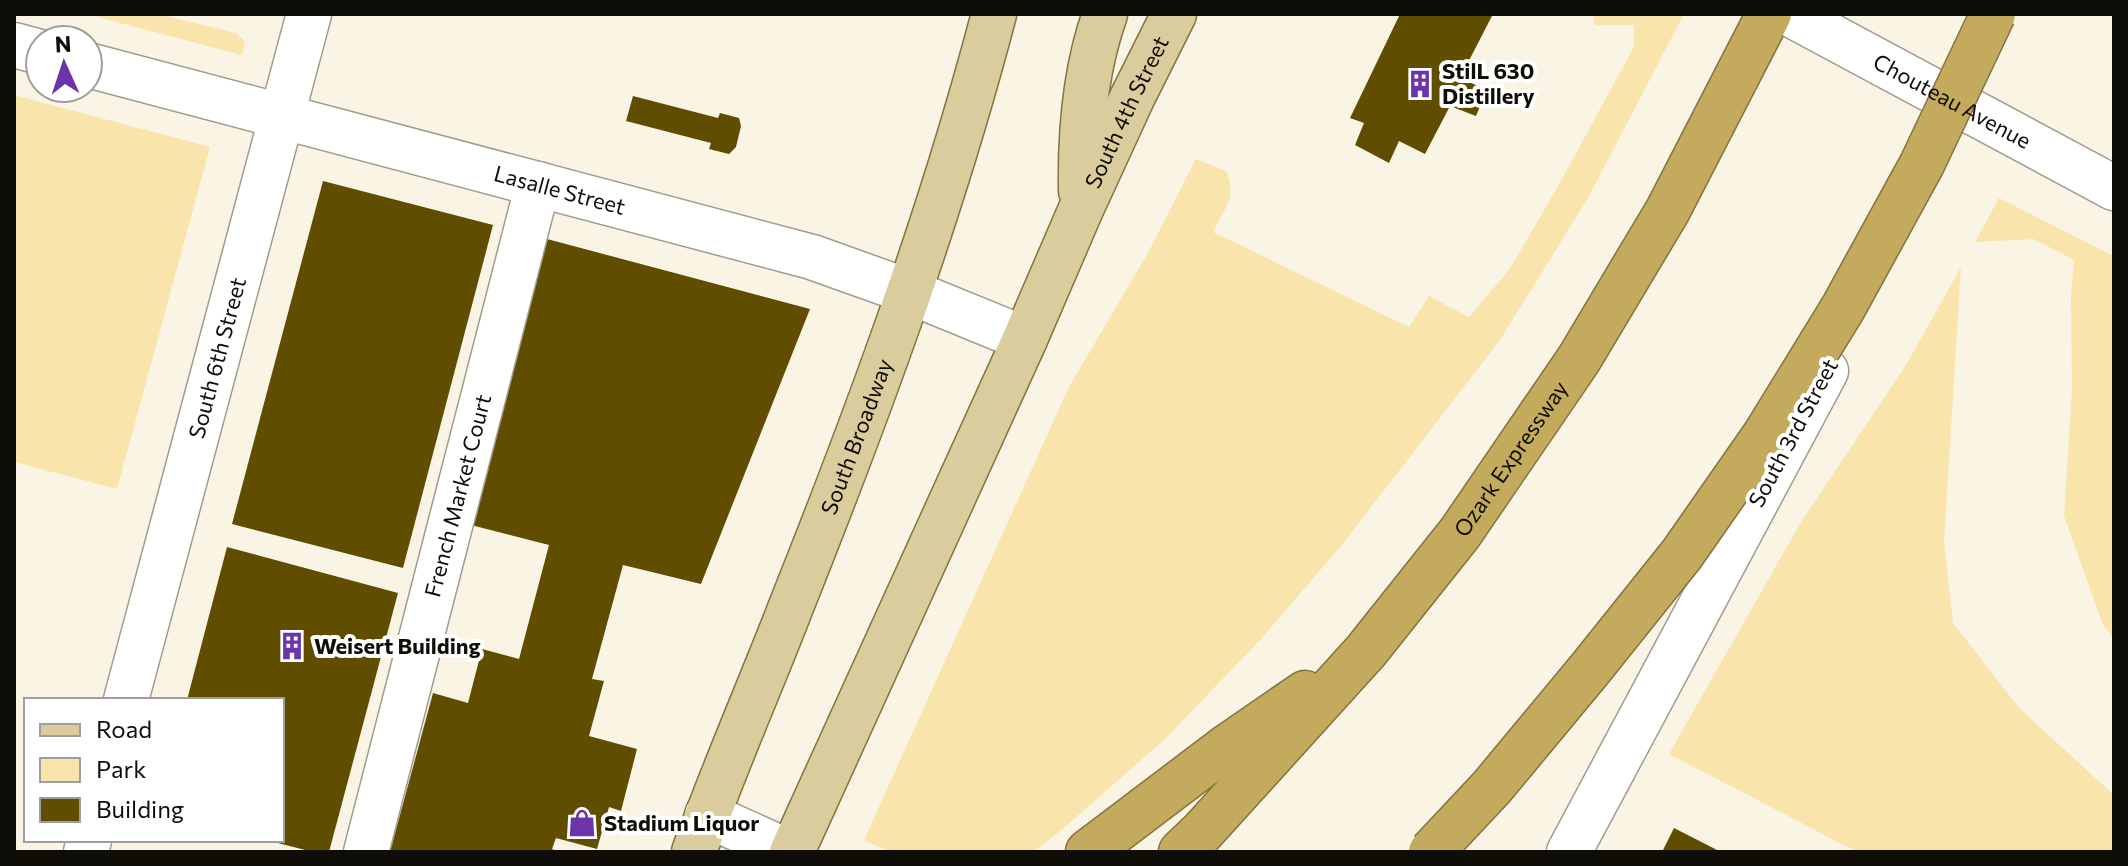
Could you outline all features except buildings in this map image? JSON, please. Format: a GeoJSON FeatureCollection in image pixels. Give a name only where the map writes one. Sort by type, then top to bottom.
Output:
{"type":"FeatureCollection","features":[{"type":"Feature","properties":{"kind":"highway","name":"Ozark Expressway"},"geometry":{"type":"LineString","coordinates":[[1181,852],[1366,651],[1460,533],[1579,359],[1668,210],[1769,14]]}},
{"type":"Feature","properties":{"kind":"highway"},"geometry":{"type":"LineString","coordinates":[[1431,852],[1492,787],[1599,658],[1682,554],[1765,435],[1843,308],[1922,164],[1993,14]]}},
{"type":"Feature","properties":{"kind":"highway"},"geometry":{"type":"LineString","coordinates":[[1088,852],[1228,746],[1366,651]]}},
{"type":"Feature","properties":{"kind":"main road","name":"South Broadway"},"geometry":{"type":"LineString","coordinates":[[701,833],[798,589],[910,292],[994,14]]}},
{"type":"Feature","properties":{"kind":"main road"},"geometry":{"type":"LineString","coordinates":[[790,852],[1025,339],[1081,209],[1080,159],[1086,92],[1097,34],[1105,14]]}},
{"type":"Feature","properties":{"kind":"main road","name":"South 4th Street"},"geometry":{"type":"LineString","coordinates":[[1081,209],[1174,14]]}},
{"type":"Feature","properties":{"kind":"street","name":"South 6th Street"},"geometry":{"type":"LineString","coordinates":[[127,698],[309,14]]}},
{"type":"Feature","properties":{"kind":"street","name":"Chouteau Avenue"},"geometry":{"type":"LineString","coordinates":[[1790,14],[2114,188]]}},
{"type":"Feature","properties":{"kind":"street","name":"South 3rd Street"},"geometry":{"type":"LineString","coordinates":[[1569,852],[2015,14]]}},
{"type":"Feature","properties":{"kind":"street","name":"Lasalle Street"},"geometry":{"type":"LineString","coordinates":[[104,69],[812,257],[910,292],[1025,339]]}},
{"type":"Feature","properties":{"kind":"street","name":"French Market Court"},"geometry":{"type":"LineString","coordinates":[[366,852],[538,184]]}},
{"type":"Feature","properties":{"kind":"street"},"geometry":{"type":"LineString","coordinates":[[701,833],[790,852]]}},
{"type":"Feature","properties":{"kind":"green space"},"geometry":{"type":"Polygon","coordinates":[[[86,14],[158,14],[236,33],[245,41],[242,55],[86,14]]]}},
{"type":"Feature","properties":{"kind":"green space"},"geometry":{"type":"Polygon","coordinates":[[[1595,14],[1684,14],[1588,198],[1500,340],[1341,546],[1261,639],[1164,740],[1034,852],[890,852],[864,840],[1069,387],[1149,251],[1196,159],[1226,171],[1231,189],[1228,203],[1213,232],[1409,327],[1429,296],[1469,317],[1509,270],[1634,47],[1634,25],[1595,25],[1595,14]]]}},
{"type":"Feature","properties":{"kind":"green space"},"geometry":{"type":"Polygon","coordinates":[[[14,95],[24,98],[24,104],[48,104],[210,147],[117,489],[14,462],[14,95]]]}},
{"type":"Feature","properties":{"kind":"green space"},"geometry":{"type":"Polygon","coordinates":[[[1999,198],[2114,256],[2114,639],[2103,625],[2064,516],[2072,390],[2071,298],[2074,260],[2034,239],[1975,242],[1999,198]]]}},
{"type":"Feature","properties":{"kind":"green space"},"geometry":{"type":"Polygon","coordinates":[[[1961,267],[1944,542],[1953,623],[2020,709],[2114,795],[2114,852],[1857,852],[1669,754],[1801,522],[1906,365],[1961,267]]]}},
{"type":"Feature","properties":{"kind":"place","name":"StilL 630 Distillery"},"geometry":{"type":"Point","coordinates":[1420,84]}},
{"type":"Feature","properties":{"kind":"place","name":"Weisert Building"},"geometry":{"type":"Point","coordinates":[292,646]}},
{"type":"Feature","properties":{"kind":"place","name":"Stadium Liquor"},"geometry":{"type":"Point","coordinates":[582,823]}}]}
